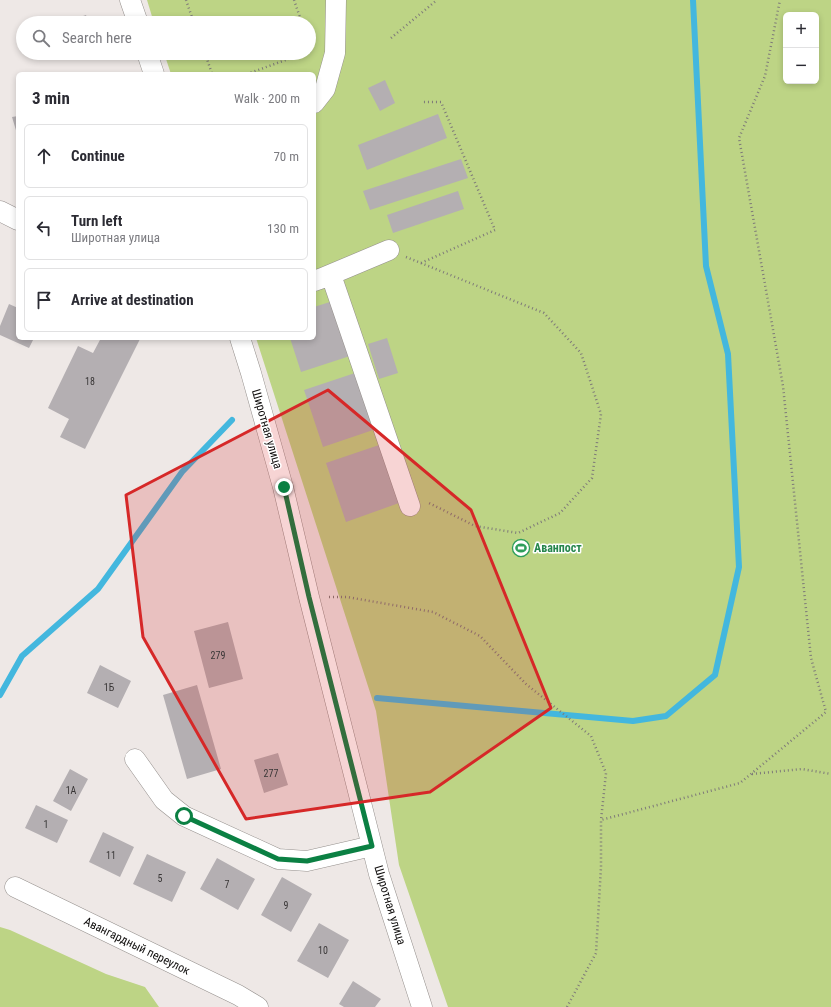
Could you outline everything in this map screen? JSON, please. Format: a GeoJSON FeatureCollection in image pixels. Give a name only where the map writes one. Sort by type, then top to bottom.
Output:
{"type":"FeatureCollection","features":[{"type":"Feature","properties":{"kind":"street"},"geometry":{"type":"LineString","coordinates":[[130,0],[136,16]]}},
{"type":"Feature","properties":{"kind":"street"},"geometry":{"type":"LineString","coordinates":[[316,100],[325,89],[335,53],[336,0]]}},
{"type":"Feature","properties":{"kind":"street"},"geometry":{"type":"LineString","coordinates":[[149,60],[153,72]]}},
{"type":"Feature","properties":{"kind":"street"},"geometry":{"type":"LineString","coordinates":[[0,211],[16,219]]}},
{"type":"Feature","properties":{"kind":"street"},"geometry":{"type":"LineString","coordinates":[[316,280],[388,250]]}},
{"type":"Feature","properties":{"kind":"street"},"geometry":{"type":"LineString","coordinates":[[316,280],[331,275],[410,506]]}},
{"type":"Feature","properties":{"kind":"street","name":"Широтная улица"},"geometry":{"type":"LineString","coordinates":[[241,340],[284,487],[309,597],[379,874],[422,1007]]}},
{"type":"Feature","properties":{"kind":"street"},"geometry":{"type":"LineString","coordinates":[[135,759],[164,800],[184,816],[278,859],[307,861],[372,846]]}},
{"type":"Feature","properties":{"kind":"street","name":"Авангардный переулок"},"geometry":{"type":"LineString","coordinates":[[15,887],[238,995],[258,1007]]}},
{"type":"Feature","properties":{"kind":"path"},"geometry":{"type":"LineString","coordinates":[[186,0],[192,16]]}},
{"type":"Feature","properties":{"kind":"path"},"geometry":{"type":"LineString","coordinates":[[294,0],[300,16]]}},
{"type":"Feature","properties":{"kind":"path"},"geometry":{"type":"LineString","coordinates":[[391,38],[437,0]]}},
{"type":"Feature","properties":{"kind":"path"},"geometry":{"type":"LineString","coordinates":[[601,820],[740,783],[826,712],[811,658],[783,386],[740,138],[765,76],[780,0]]}},
{"type":"Feature","properties":{"kind":"path"},"geometry":{"type":"LineString","coordinates":[[207,60],[211,72]]}},
{"type":"Feature","properties":{"kind":"path"},"geometry":{"type":"LineString","coordinates":[[253,72],[286,60]]}},
{"type":"Feature","properties":{"kind":"path"},"geometry":{"type":"LineString","coordinates":[[420,263],[495,230],[441,102],[422,102]]}},
{"type":"Feature","properties":{"kind":"path"},"geometry":{"type":"LineString","coordinates":[[388,250],[544,313],[581,353],[600,414],[592,478],[560,513],[518,533],[475,526],[426,502],[410,506]]}},
{"type":"Feature","properties":{"kind":"path"},"geometry":{"type":"LineString","coordinates":[[309,597],[347,597],[433,612],[480,636],[526,684],[591,736],[606,773],[601,820],[601,867],[596,953],[567,1007]]}},
{"type":"Feature","properties":{"kind":"path"},"geometry":{"type":"LineString","coordinates":[[752,774],[802,769],[831,774]]}},
{"type":"Feature","properties":{"kind":"highlighted area"},"geometry":{"type":"Polygon","coordinates":[[[328,390],[471,510],[551,708],[430,792],[246,819],[143,637],[126,495],[328,390]]]}},
{"type":"Feature","properties":{"kind":"green space","name":"Аванпост"},"geometry":{"type":"Polygon","coordinates":[[[147,0],[831,0],[831,1007],[448,1007],[399,865],[376,711],[257,340],[316,340],[316,72],[170,72],[166,60],[316,60],[316,16],[152,16],[147,0]]]}},
{"type":"Feature","properties":{"kind":"green space"},"geometry":{"type":"Polygon","coordinates":[[[0,927],[10,930],[106,974],[145,987],[159,1007],[0,1007],[0,927]]]}},
{"type":"Feature","properties":{"kind":"building"},"geometry":{"type":"Polygon","coordinates":[[[385,80],[395,103],[380,111],[368,88],[385,80]]]}},
{"type":"Feature","properties":{"kind":"building"},"geometry":{"type":"Polygon","coordinates":[[[438,114],[447,138],[367,170],[358,145],[438,114]]]}},
{"type":"Feature","properties":{"kind":"building"},"geometry":{"type":"Polygon","coordinates":[[[16,116],[16,130],[12,117],[16,116]]]}},
{"type":"Feature","properties":{"kind":"building"},"geometry":{"type":"Polygon","coordinates":[[[461,159],[468,178],[370,210],[363,191],[461,159]]]}},
{"type":"Feature","properties":{"kind":"building"},"geometry":{"type":"Polygon","coordinates":[[[458,191],[464,209],[393,233],[387,215],[458,191]]]}},
{"type":"Feature","properties":{"kind":"building"},"geometry":{"type":"Polygon","coordinates":[[[333,301],[350,356],[301,372],[291,340],[316,340],[316,306],[333,301]]]}},
{"type":"Feature","properties":{"kind":"building"},"geometry":{"type":"Polygon","coordinates":[[[9,304],[16,307],[16,340],[33,340],[29,348],[0,335],[0,326],[9,304]]]}},
{"type":"Feature","properties":{"kind":"building"},"geometry":{"type":"Polygon","coordinates":[[[387,338],[398,373],[379,379],[368,344],[387,338]]]}},
{"type":"Feature","properties":{"kind":"building"},"geometry":{"type":"Polygon","coordinates":[[[100,340],[140,340],[85,449],[60,437],[69,419],[48,408],[78,346],[93,353],[100,340]]]}},
{"type":"Feature","properties":{"kind":"building"},"geometry":{"type":"Polygon","coordinates":[[[355,373],[373,430],[323,447],[304,390],[355,373]]]}},
{"type":"Feature","properties":{"kind":"building"},"geometry":{"type":"Polygon","coordinates":[[[379,445],[399,503],[346,522],[326,463],[379,445]]]}},
{"type":"Feature","properties":{"kind":"building"},"geometry":{"type":"Polygon","coordinates":[[[228,622],[243,679],[209,688],[194,631],[228,622]]]}},
{"type":"Feature","properties":{"kind":"building"},"geometry":{"type":"Polygon","coordinates":[[[100,665],[131,681],[118,708],[87,693],[100,665]]]}},
{"type":"Feature","properties":{"kind":"building"},"geometry":{"type":"Polygon","coordinates":[[[197,685],[221,769],[187,779],[163,695],[197,685]]]}},
{"type":"Feature","properties":{"kind":"building"},"geometry":{"type":"Polygon","coordinates":[[[278,753],[288,785],[264,793],[254,760],[278,753]]]}},
{"type":"Feature","properties":{"kind":"building"},"geometry":{"type":"Polygon","coordinates":[[[70,769],[88,779],[71,811],[53,801],[70,769]]]}},
{"type":"Feature","properties":{"kind":"building"},"geometry":{"type":"Polygon","coordinates":[[[36,805],[68,820],[57,843],[25,828],[36,805]]]}},
{"type":"Feature","properties":{"kind":"building"},"geometry":{"type":"Polygon","coordinates":[[[103,832],[134,847],[120,877],[89,862],[103,832]]]}},
{"type":"Feature","properties":{"kind":"building"},"geometry":{"type":"Polygon","coordinates":[[[147,854],[186,872],[172,902],[133,884],[147,854]]]}},
{"type":"Feature","properties":{"kind":"building"},"geometry":{"type":"Polygon","coordinates":[[[217,858],[255,879],[238,910],[200,889],[217,858]]]}},
{"type":"Feature","properties":{"kind":"building"},"geometry":{"type":"Polygon","coordinates":[[[282,877],[312,894],[291,932],[261,915],[282,877]]]}},
{"type":"Feature","properties":{"kind":"building"},"geometry":{"type":"Polygon","coordinates":[[[319,923],[349,940],[328,978],[297,961],[319,923]]]}},
{"type":"Feature","properties":{"kind":"building"},"geometry":{"type":"Polygon","coordinates":[[[353,981],[381,999],[375,1007],[344,1007],[339,1004],[353,981]]]}},
{"type":"Feature","properties":{"kind":"waterway"},"geometry":{"type":"LineString","coordinates":[[377,698],[633,721],[666,716],[715,675],[739,567],[728,354],[706,266],[693,0]]}},
{"type":"Feature","properties":{"kind":"waterway"},"geometry":{"type":"LineString","coordinates":[[0,695],[22,656],[98,589],[182,472],[232,420]]}},
{"type":"Feature","properties":{"kind":"place","name":"Аванпост"},"geometry":{"type":"Point","coordinates":[521,548]}},
{"type":"Feature","properties":{"kind":"route"},"geometry":{"type":"LineString","coordinates":[[184,816],[278,859],[307,861],[372,846],[309,597],[284,487]]}}]}
